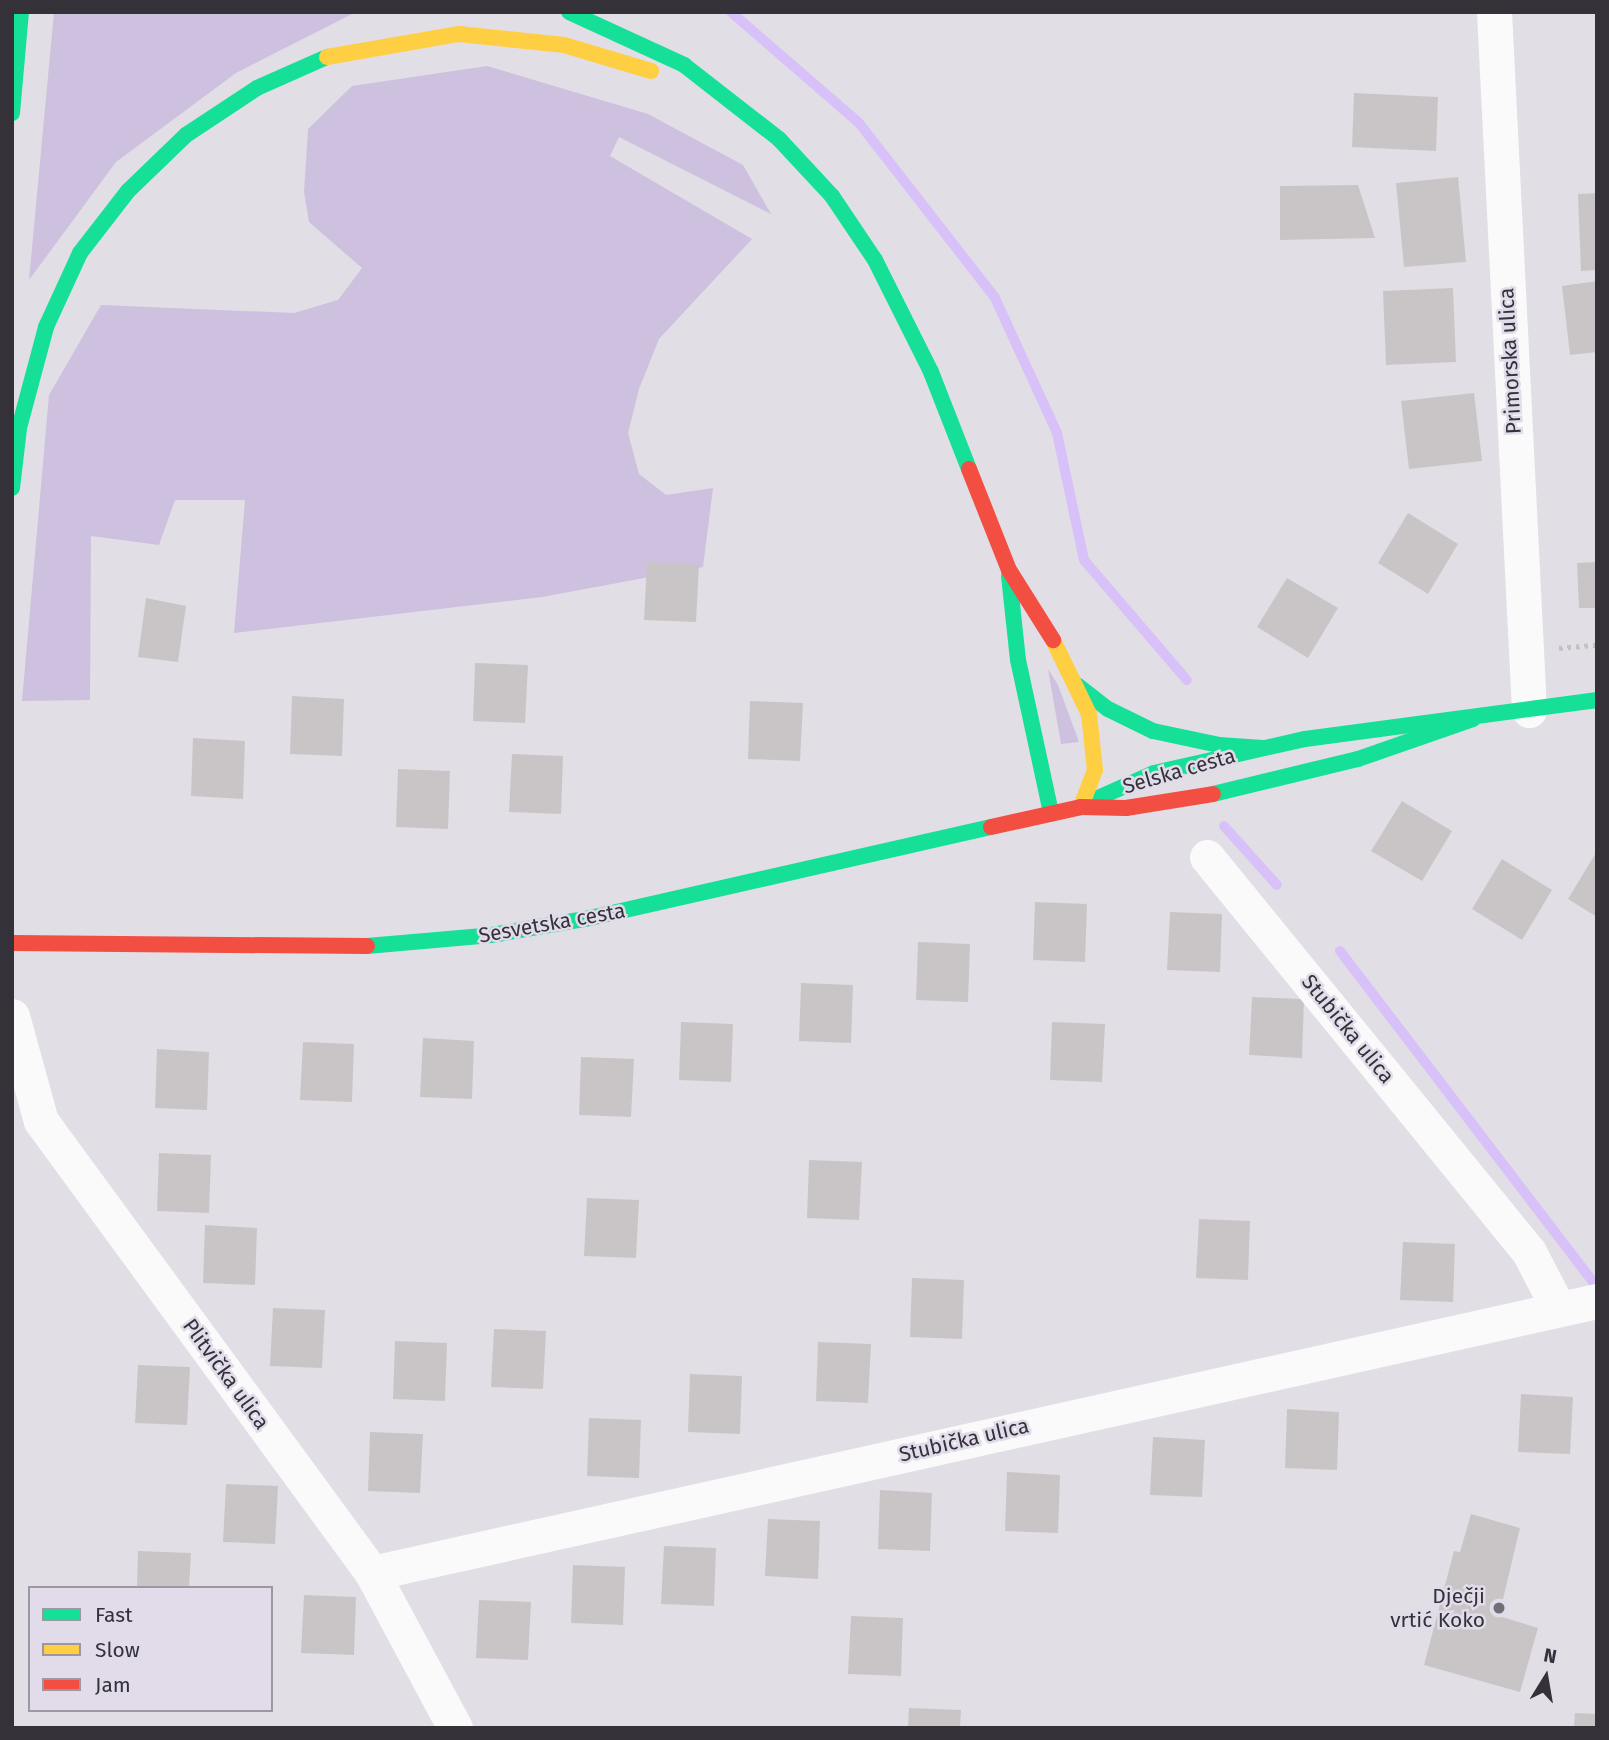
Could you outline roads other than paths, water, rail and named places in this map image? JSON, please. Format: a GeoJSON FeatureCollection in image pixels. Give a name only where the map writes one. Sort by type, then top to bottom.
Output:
{"type":"FeatureCollection","features":[{"type":"Feature","properties":{"kind":"main road"},"geometry":{"type":"LineString","coordinates":[[12,113],[21,12]]}},
{"type":"Feature","properties":{"kind":"main road"},"geometry":{"type":"LineString","coordinates":[[569,12],[684,65],[805,165],[875,260],[931,372],[1009,570],[1077,685],[1089,714],[1096,750],[1095,770],[1081,807]]}},
{"type":"Feature","properties":{"kind":"main road"},"geometry":{"type":"LineString","coordinates":[[12,488],[19,428],[46,327],[79,253],[128,191],[186,135],[257,88],[326,57],[395,42],[459,34],[564,45],[722,97]]}},
{"type":"Feature","properties":{"kind":"main road"},"geometry":{"type":"LineString","coordinates":[[1009,570],[1017,660],[1051,813]]}},
{"type":"Feature","properties":{"kind":"main road"},"geometry":{"type":"LineString","coordinates":[[1077,685],[1108,709],[1153,731],[1219,745],[1263,748]]}},
{"type":"Feature","properties":{"kind":"main road","name":"Selska cesta"},"geometry":{"type":"LineString","coordinates":[[1081,807],[1154,773],[1263,748],[1377,727],[1473,719],[1597,700]]}},
{"type":"Feature","properties":{"kind":"main road","name":"Selska cesta"},"geometry":{"type":"LineString","coordinates":[[1081,807],[1139,807],[1189,800],[1370,755],[1473,719]]}},
{"type":"Feature","properties":{"kind":"main road","name":"Sesvetska cesta"},"geometry":{"type":"LineString","coordinates":[[12,943],[348,948],[492,935],[590,918],[1081,807]]}},
{"type":"Feature","properties":{"kind":"street","name":"Primorska ulica"},"geometry":{"type":"LineString","coordinates":[[1494,12],[1529,710]]}},
{"type":"Feature","properties":{"kind":"street","name":"Stubička ulica"},"geometry":{"type":"LineString","coordinates":[[1208,857],[1529,1252],[1580,1303]]}},
{"type":"Feature","properties":{"kind":"street","name":"Plitvička ulica"},"geometry":{"type":"LineString","coordinates":[[12,1016],[41,1121],[372,1573],[455,1728]]}},
{"type":"Feature","properties":{"kind":"street","name":"Stubička ulica"},"geometry":{"type":"LineString","coordinates":[[372,1573],[1580,1303]]}},
{"type":"Feature","properties":{"kind":"waterway"},"geometry":{"type":"LineString","coordinates":[[731,12],[859,123],[995,298],[1057,433],[1084,560],[1187,680]]}},
{"type":"Feature","properties":{"kind":"waterway"},"geometry":{"type":"LineString","coordinates":[[1224,826],[1277,885]]}},
{"type":"Feature","properties":{"kind":"waterway"},"geometry":{"type":"LineString","coordinates":[[1340,951],[1597,1287]]}},
{"type":"Feature","properties":{"kind":"place","name":"Dječji vrtić Koko"},"geometry":{"type":"Point","coordinates":[1499,1608]}}]}
